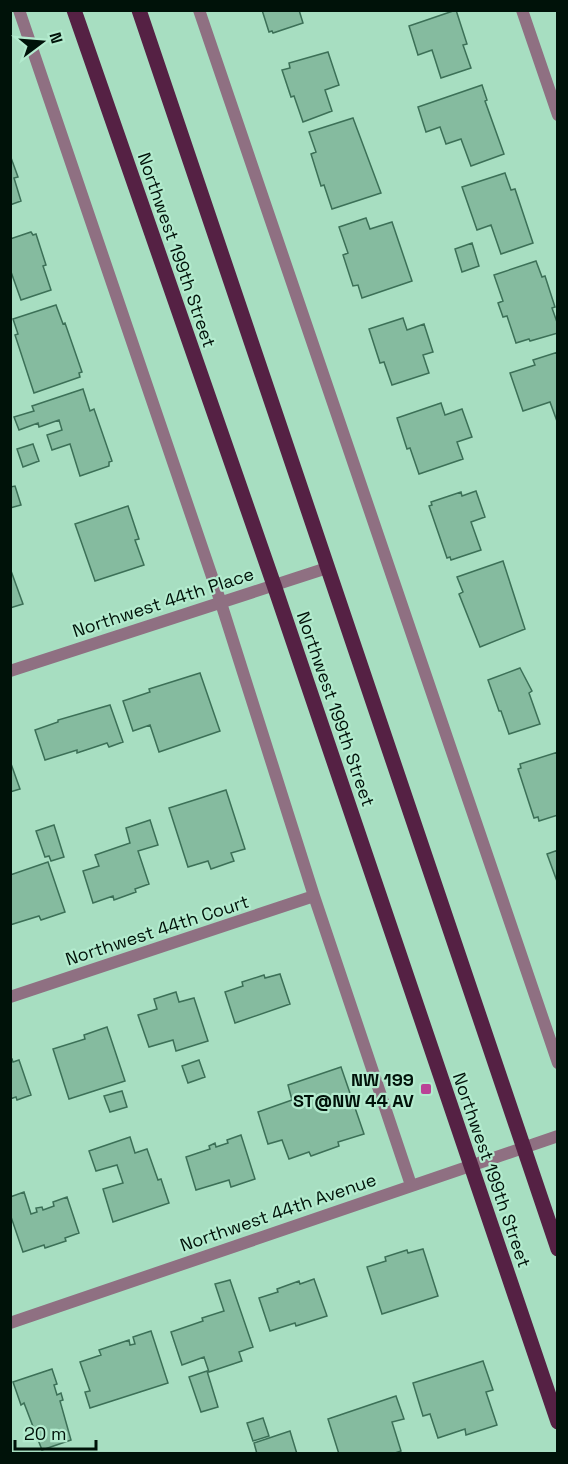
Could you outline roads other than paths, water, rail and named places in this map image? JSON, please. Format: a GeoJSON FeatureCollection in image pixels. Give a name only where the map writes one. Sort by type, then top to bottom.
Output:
{"type":"FeatureCollection","features":[{"type":"Feature","properties":{"kind":"main road","name":"Northwest 199th Street"},"geometry":{"type":"LineString","coordinates":[[74,10],[274,585],[558,1422]]}},
{"type":"Feature","properties":{"kind":"main road","name":"Northwest 199th Street"},"geometry":{"type":"LineString","coordinates":[[139,10],[558,1249]]}},
{"type":"Feature","properties":{"kind":"street"},"geometry":{"type":"LineString","coordinates":[[19,10],[221,603],[314,896],[411,1185]]}},
{"type":"Feature","properties":{"kind":"street"},"geometry":{"type":"LineString","coordinates":[[199,10],[558,1064]]}},
{"type":"Feature","properties":{"kind":"street"},"geometry":{"type":"LineString","coordinates":[[522,10],[558,115]]}},
{"type":"Feature","properties":{"kind":"street","name":"Northwest 44th Place"},"geometry":{"type":"LineString","coordinates":[[10,671],[327,568]]}},
{"type":"Feature","properties":{"kind":"street","name":"Northwest 44th Court"},"geometry":{"type":"LineString","coordinates":[[10,997],[314,896]]}},
{"type":"Feature","properties":{"kind":"street","name":"Northwest 44th Avenue"},"geometry":{"type":"LineString","coordinates":[[10,1323],[558,1136]]}},
{"type":"Feature","properties":{"kind":"place","name":"NW 199 ST@NW 44 AV"},"geometry":{"type":"Point","coordinates":[426,1089]}}]}
